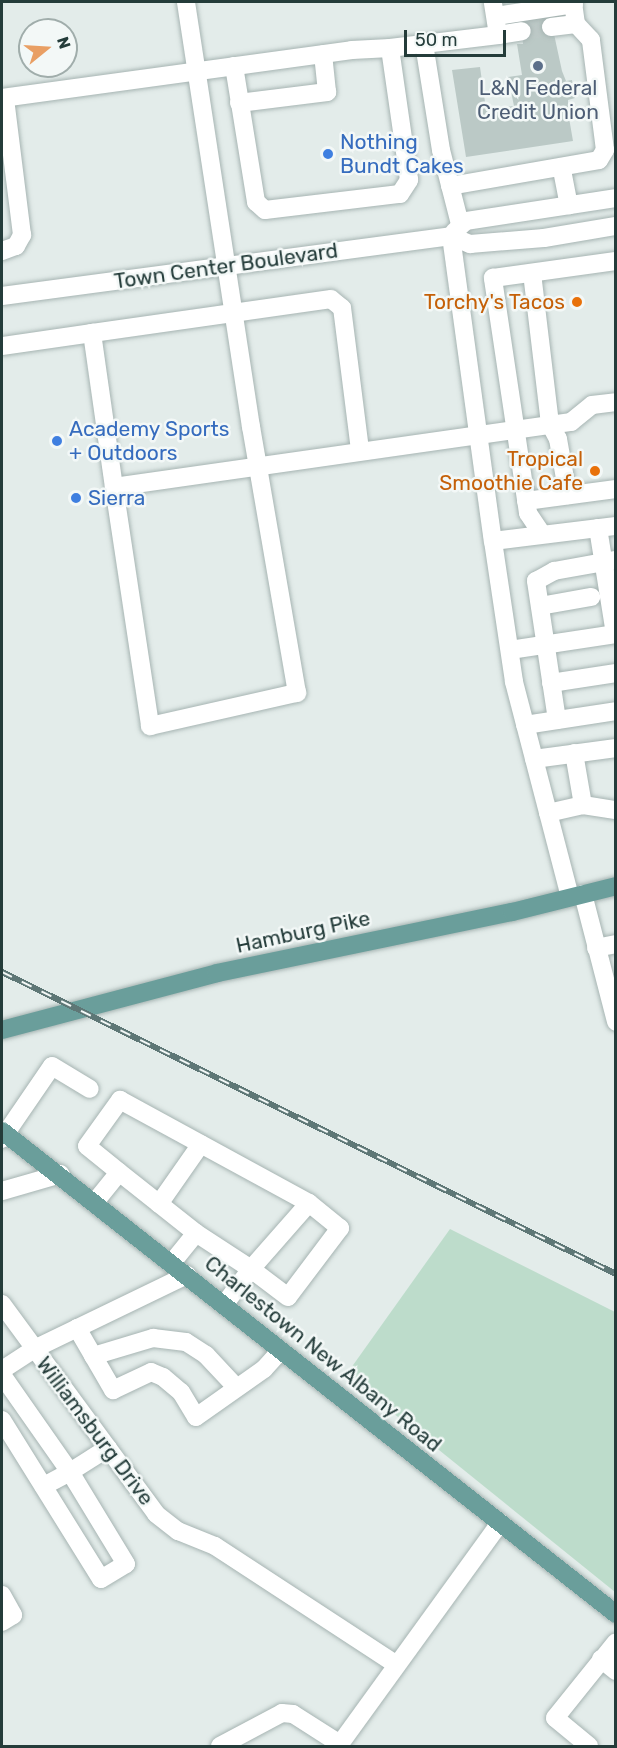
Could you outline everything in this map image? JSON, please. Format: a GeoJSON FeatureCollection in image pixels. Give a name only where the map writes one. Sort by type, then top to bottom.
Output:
{"type":"FeatureCollection","features":[{"type":"Feature","properties":{"kind":"main road","name":"Hamburg Pike"},"geometry":{"type":"LineString","coordinates":[[2,1030],[217,973],[615,886]]}},
{"type":"Feature","properties":{"kind":"main road","name":"Charlestown New Albany Road"},"geometry":{"type":"LineString","coordinates":[[3,1135],[61,1174],[615,1614]]}},
{"type":"Feature","properties":{"kind":"street"},"geometry":{"type":"LineString","coordinates":[[92,333],[150,726],[297,693],[257,465],[186,2]]}},
{"type":"Feature","properties":{"kind":"street"},"geometry":{"type":"LineString","coordinates":[[450,186],[562,170],[571,163],[599,160],[605,150],[591,40],[576,24],[574,3],[495,9],[498,35]]}},
{"type":"Feature","properties":{"kind":"street"},"geometry":{"type":"LineString","coordinates":[[551,27],[576,24]]}},
{"type":"Feature","properties":{"kind":"street"},"geometry":{"type":"LineString","coordinates":[[2,250],[16,246],[22,235],[7,161],[3,98],[323,54],[522,32]]}},
{"type":"Feature","properties":{"kind":"street"},"geometry":{"type":"LineString","coordinates":[[423,44],[450,186],[478,434],[510,651],[525,724],[548,813],[596,948],[615,1022]]}},
{"type":"Feature","properties":{"kind":"street"},"geometry":{"type":"LineString","coordinates":[[234,66],[256,202],[265,210],[400,194],[409,180],[390,48]]}},
{"type":"Feature","properties":{"kind":"street"},"geometry":{"type":"LineString","coordinates":[[239,102],[327,92],[323,54]]}},
{"type":"Feature","properties":{"kind":"street"},"geometry":{"type":"LineString","coordinates":[[562,170],[569,206]]}},
{"type":"Feature","properties":{"kind":"street","name":"Town Center Boulevard"},"geometry":{"type":"LineString","coordinates":[[2,296],[226,266],[455,230],[615,198]]}},
{"type":"Feature","properties":{"kind":"street","name":"Town Center Boulevard"},"geometry":{"type":"LineString","coordinates":[[455,230],[470,244],[543,238],[615,226]]}},
{"type":"Feature","properties":{"kind":"street"},"geometry":{"type":"LineString","coordinates":[[542,534],[528,513],[493,278],[615,261]]}},
{"type":"Feature","properties":{"kind":"street"},"geometry":{"type":"LineString","coordinates":[[532,273],[550,424],[558,439],[568,495]]}},
{"type":"Feature","properties":{"kind":"street"},"geometry":{"type":"LineString","coordinates":[[2,346],[331,299],[342,308],[360,450]]}},
{"type":"Feature","properties":{"kind":"street"},"geometry":{"type":"LineString","coordinates":[[114,487],[360,450],[571,422],[592,405],[615,402]]}},
{"type":"Feature","properties":{"kind":"street"},"geometry":{"type":"LineString","coordinates":[[590,491],[615,480]]}},
{"type":"Feature","properties":{"kind":"street"},"geometry":{"type":"LineString","coordinates":[[526,501],[615,489]]}},
{"type":"Feature","properties":{"kind":"street"},"geometry":{"type":"LineString","coordinates":[[493,541],[607,527],[615,628],[546,645],[510,651]]}},
{"type":"Feature","properties":{"kind":"street"},"geometry":{"type":"LineString","coordinates":[[557,720],[536,581],[554,571],[610,569]]}},
{"type":"Feature","properties":{"kind":"street"},"geometry":{"type":"LineString","coordinates":[[540,606],[591,597]]}},
{"type":"Feature","properties":{"kind":"street"},"geometry":{"type":"LineString","coordinates":[[551,683],[615,673]]}},
{"type":"Feature","properties":{"kind":"street"},"geometry":{"type":"LineString","coordinates":[[525,724],[615,711]]}},
{"type":"Feature","properties":{"kind":"street"},"geometry":{"type":"LineString","coordinates":[[534,759],[615,748]]}},
{"type":"Feature","properties":{"kind":"street"},"geometry":{"type":"LineString","coordinates":[[581,752],[597,757],[615,754]]}},
{"type":"Feature","properties":{"kind":"street"},"geometry":{"type":"LineString","coordinates":[[548,813],[603,805],[581,752]]}},
{"type":"Feature","properties":{"kind":"street"},"geometry":{"type":"LineString","coordinates":[[596,948],[615,944]]}},
{"type":"Feature","properties":{"kind":"street"},"geometry":{"type":"LineString","coordinates":[[3,1135],[52,1066],[90,1089]]}},
{"type":"Feature","properties":{"kind":"street"},"geometry":{"type":"LineString","coordinates":[[120,1100],[201,1144],[309,1203],[340,1228],[288,1297],[251,1269],[196,1233],[87,1146],[120,1100]]}},
{"type":"Feature","properties":{"kind":"street"},"geometry":{"type":"LineString","coordinates":[[159,1204],[201,1144]]}},
{"type":"Feature","properties":{"kind":"street"},"geometry":{"type":"LineString","coordinates":[[95,1202],[119,1172]]}},
{"type":"Feature","properties":{"kind":"street"},"geometry":{"type":"LineString","coordinates":[[2,1191],[61,1174]]}},
{"type":"Feature","properties":{"kind":"street"},"geometry":{"type":"LineString","coordinates":[[224,1305],[251,1269],[309,1203]]}},
{"type":"Feature","properties":{"kind":"street"},"geometry":{"type":"LineString","coordinates":[[179,1269],[196,1233]]}},
{"type":"Feature","properties":{"kind":"street","name":"Williamsburg Drive"},"geometry":{"type":"LineString","coordinates":[[34,1349],[77,1328],[179,1269]]}},
{"type":"Feature","properties":{"kind":"street","name":"Williamsburg Drive"},"geometry":{"type":"LineString","coordinates":[[2,1304],[156,1514],[178,1531],[215,1546],[397,1665]]}},
{"type":"Feature","properties":{"kind":"street"},"geometry":{"type":"LineString","coordinates":[[77,1328],[113,1390],[151,1372],[164,1377],[181,1392],[196,1417],[235,1386],[264,1369],[280,1350]]}},
{"type":"Feature","properties":{"kind":"street"},"geometry":{"type":"LineString","coordinates":[[93,1356],[153,1338],[186,1342],[206,1355],[235,1386]]}},
{"type":"Feature","properties":{"kind":"street"},"geometry":{"type":"LineString","coordinates":[[2,1370],[34,1349]]}},
{"type":"Feature","properties":{"kind":"street"},"geometry":{"type":"LineString","coordinates":[[2,1375],[70,1472],[126,1564],[101,1579],[2,1420]]}},
{"type":"Feature","properties":{"kind":"street"},"geometry":{"type":"LineString","coordinates":[[44,1486],[108,1448]]}},
{"type":"Feature","properties":{"kind":"street"},"geometry":{"type":"LineString","coordinates":[[220,1746],[282,1713],[293,1714],[340,1744],[500,1523]]}},
{"type":"Feature","properties":{"kind":"street"},"geometry":{"type":"LineString","coordinates":[[2,1595],[13,1616],[2,1622]]}},
{"type":"Feature","properties":{"kind":"street"},"geometry":{"type":"LineString","coordinates":[[589,1746],[555,1718],[615,1642]]}},
{"type":"Feature","properties":{"kind":"street"},"geometry":{"type":"LineString","coordinates":[[601,1659],[615,1671]]}},
{"type":"Feature","properties":{"kind":"green space"},"geometry":{"type":"Polygon","coordinates":[[[450,1229],[615,1312],[615,1592],[346,1375],[450,1229]]]}},
{"type":"Feature","properties":{"kind":"building"},"geometry":{"type":"Polygon","coordinates":[[[549,11],[562,71],[566,81],[572,80],[575,98],[568,100],[568,112],[573,141],[466,157],[452,70],[480,67],[486,109],[514,106],[508,77],[522,75],[517,44],[523,44],[520,16],[549,11]]]}},
{"type":"Feature","properties":{"kind":"tunnel"},"geometry":{"type":"LineString","coordinates":[[522,31],[551,27]]}},
{"type":"Feature","properties":{"kind":"railway"},"geometry":{"type":"LineString","coordinates":[[2,972],[616,1274]]}},
{"type":"Feature","properties":{"kind":"place","name":"L&N Federal Credit Union"},"geometry":{"type":"Point","coordinates":[538,66]}},
{"type":"Feature","properties":{"kind":"place","name":"Nothing Bundt Cakes"},"geometry":{"type":"Point","coordinates":[328,154]}},
{"type":"Feature","properties":{"kind":"place","name":"Torchy's Tacos"},"geometry":{"type":"Point","coordinates":[577,302]}},
{"type":"Feature","properties":{"kind":"place","name":"Academy Sports + Outdoors"},"geometry":{"type":"Point","coordinates":[57,441]}},
{"type":"Feature","properties":{"kind":"place","name":"Tropical Smoothie Cafe"},"geometry":{"type":"Point","coordinates":[595,471]}},
{"type":"Feature","properties":{"kind":"place","name":"Sierra"},"geometry":{"type":"Point","coordinates":[76,498]}}]}
